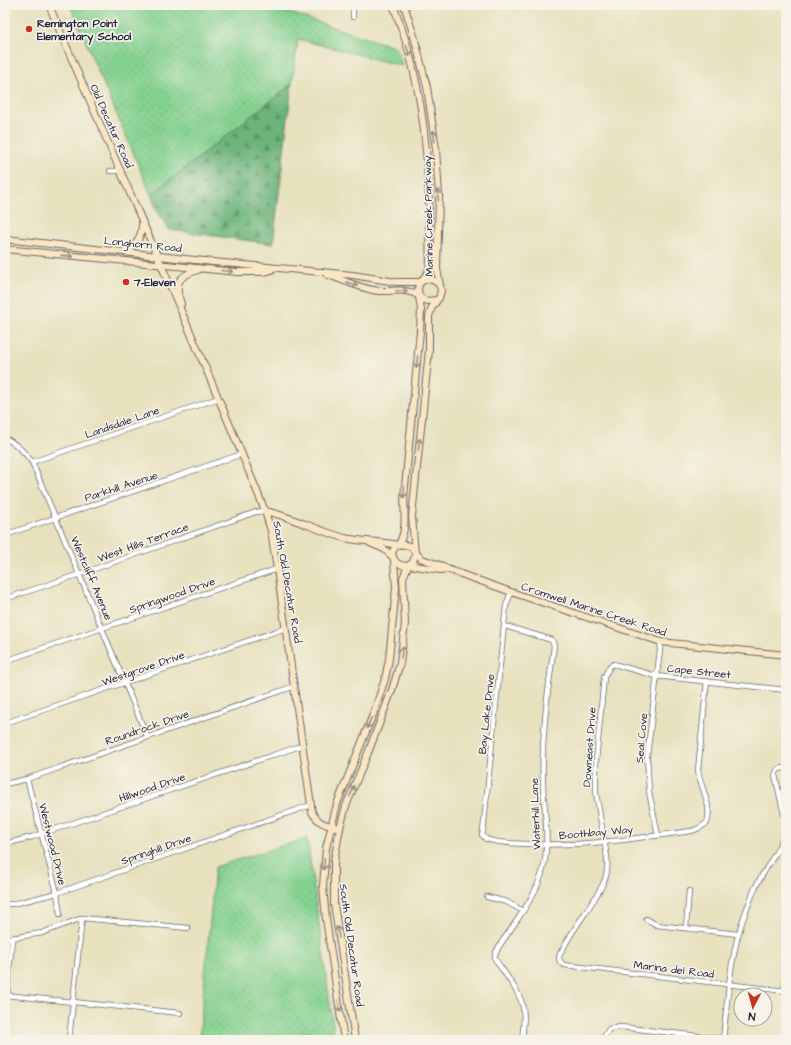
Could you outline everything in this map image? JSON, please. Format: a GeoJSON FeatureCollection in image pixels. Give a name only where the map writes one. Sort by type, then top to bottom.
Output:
{"type":"FeatureCollection","features":[{"type":"Feature","properties":{"kind":"main road","name":"Old Decatur Road"},"geometry":{"type":"LineString","coordinates":[[49,5],[156,256]]}},
{"type":"Feature","properties":{"kind":"main road","name":"Marine Creek Parkway"},"geometry":{"type":"LineString","coordinates":[[393,5],[412,64],[424,128],[429,189],[430,265],[428,274],[421,282]]}},
{"type":"Feature","properties":{"kind":"main road","name":"Marine Creek Parkway"},"geometry":{"type":"LineString","coordinates":[[404,5],[414,36],[427,87],[436,148],[439,202],[437,269],[440,286]]}},
{"type":"Feature","properties":{"kind":"main road"},"geometry":{"type":"LineString","coordinates":[[125,252],[132,248],[138,241],[142,224]]}},
{"type":"Feature","properties":{"kind":"main road","name":"Longhorn Road"},"geometry":{"type":"LineString","coordinates":[[5,239],[156,256],[353,275],[396,282],[421,282]]}},
{"type":"Feature","properties":{"kind":"main road"},"geometry":{"type":"LineString","coordinates":[[28,252],[30,242]]}},
{"type":"Feature","properties":{"kind":"main road","name":"Longhorn Road"},"geometry":{"type":"LineString","coordinates":[[5,249],[237,272],[263,272],[278,268]]}},
{"type":"Feature","properties":{"kind":"main road","name":"South Old Decatur Road"},"geometry":{"type":"LineString","coordinates":[[156,256],[219,398],[265,511],[271,531],[295,686],[312,812],[317,820],[331,825]]}},
{"type":"Feature","properties":{"kind":"main road"},"geometry":{"type":"LineString","coordinates":[[194,342],[177,289],[180,279],[186,274],[201,269]]}},
{"type":"Feature","properties":{"kind":"main road","name":"Longhorn Road"},"geometry":{"type":"LineString","coordinates":[[319,272],[374,290],[404,290],[419,296]]}},
{"type":"Feature","properties":{"kind":"main road"},"geometry":{"type":"LineString","coordinates":[[369,542],[384,549],[394,559],[401,565],[408,566],[414,560],[412,516],[429,350],[429,316],[432,306],[440,294],[440,286],[436,281],[432,280],[427,279],[421,282],[418,289],[421,310],[420,331],[404,488],[405,528],[399,544],[394,549],[394,559]]}},
{"type":"Feature","properties":{"kind":"main road"},"geometry":{"type":"LineString","coordinates":[[419,296],[427,301],[436,300]]}},
{"type":"Feature","properties":{"kind":"main road"},"geometry":{"type":"LineString","coordinates":[[265,511],[279,514],[345,538],[369,542],[387,542],[406,545],[414,551]]}},
{"type":"Feature","properties":{"kind":"main road","name":"Cromwell Marine Creek Road"},"geometry":{"type":"LineString","coordinates":[[414,551],[422,559],[443,566],[446,569],[661,642],[786,655]]}},
{"type":"Feature","properties":{"kind":"main road","name":"South Old Decatur Road"},"geometry":{"type":"LineString","coordinates":[[344,1040],[323,886],[326,848],[331,825],[350,769],[374,712],[383,686],[389,659],[396,588],[394,559]]}},
{"type":"Feature","properties":{"kind":"main road","name":"South Old Decatur Road"},"geometry":{"type":"LineString","coordinates":[[355,1040],[336,919],[334,862],[340,828],[346,806],[392,690],[400,663],[404,638],[405,610],[403,584],[408,566]]}},
{"type":"Feature","properties":{"kind":"main road","name":"Cromwell Marine Creek Road"},"geometry":{"type":"LineString","coordinates":[[408,566],[442,570],[446,569]]}},
{"type":"Feature","properties":{"kind":"main road"},"geometry":{"type":"LineString","coordinates":[[383,686],[392,690]]}},
{"type":"Feature","properties":{"kind":"main road"},"geometry":{"type":"LineString","coordinates":[[331,825],[340,828]]}},
{"type":"Feature","properties":{"kind":"main road"},"geometry":{"type":"LineString","coordinates":[[334,973],[345,971]]}},
{"type":"Feature","properties":{"kind":"street"},"geometry":{"type":"LineString","coordinates":[[353,5],[353,17]]}},
{"type":"Feature","properties":{"kind":"street"},"geometry":{"type":"LineString","coordinates":[[110,171],[121,171]]}},
{"type":"Feature","properties":{"kind":"street","name":"Landsdale Lane"},"geometry":{"type":"LineString","coordinates":[[32,462],[219,398]]}},
{"type":"Feature","properties":{"kind":"street","name":"Westcliff Avenue"},"geometry":{"type":"LineString","coordinates":[[5,438],[22,449],[32,462],[103,628],[124,684],[148,736]]}},
{"type":"Feature","properties":{"kind":"street","name":"Parkhill Avenue"},"geometry":{"type":"LineString","coordinates":[[5,535],[242,454]]}},
{"type":"Feature","properties":{"kind":"street","name":"West Hills Terrace"},"geometry":{"type":"LineString","coordinates":[[5,599],[256,512],[265,511]]}},
{"type":"Feature","properties":{"kind":"street","name":"Springwood Drive"},"geometry":{"type":"LineString","coordinates":[[5,661],[277,570]]}},
{"type":"Feature","properties":{"kind":"street","name":"Bay Lake Drive"},"geometry":{"type":"LineString","coordinates":[[485,838],[482,835],[482,832],[506,606],[511,592]]}},
{"type":"Feature","properties":{"kind":"street","name":"Waterhill Lane"},"geometry":{"type":"LineString","coordinates":[[505,626],[552,640],[554,644],[543,753],[543,782],[547,823],[547,845],[542,875],[533,896],[494,955],[522,1004],[524,1020],[522,1040]]}},
{"type":"Feature","properties":{"kind":"street","name":"Westgrove Drive"},"geometry":{"type":"LineString","coordinates":[[5,724],[286,628]]}},
{"type":"Feature","properties":{"kind":"street","name":"Seal Cove"},"geometry":{"type":"LineString","coordinates":[[658,835],[649,792],[647,756],[661,642]]}},
{"type":"Feature","properties":{"kind":"street","name":"Cape Street"},"geometry":{"type":"LineString","coordinates":[[611,665],[617,665],[656,676],[786,690]]}},
{"type":"Feature","properties":{"kind":"street","name":"Downeast Drive"},"geometry":{"type":"LineString","coordinates":[[560,962],[560,953],[570,934],[604,883],[608,866],[596,793],[596,761],[604,677],[611,665]]}},
{"type":"Feature","properties":{"kind":"street","name":"Boothbay Way"},"geometry":{"type":"LineString","coordinates":[[485,838],[489,840],[547,845],[604,843],[692,830],[707,823],[709,813],[698,770],[707,681]]}},
{"type":"Feature","properties":{"kind":"street","name":"Roundrock Drive"},"geometry":{"type":"LineString","coordinates":[[5,784],[27,779],[295,686]]}},
{"type":"Feature","properties":{"kind":"street","name":"Hillwood Drive"},"geometry":{"type":"LineString","coordinates":[[5,844],[42,834],[303,745]]}},
{"type":"Feature","properties":{"kind":"street"},"geometry":{"type":"LineString","coordinates":[[723,1040],[729,984],[738,934],[755,888],[781,842],[786,830],[786,823],[775,775],[776,771],[781,768],[786,768]]}},
{"type":"Feature","properties":{"kind":"street","name":"Westwood Drive"},"geometry":{"type":"LineString","coordinates":[[27,779],[42,834],[60,914]]}},
{"type":"Feature","properties":{"kind":"street","name":"Springhill Drive"},"geometry":{"type":"LineString","coordinates":[[5,904],[13,904],[56,893],[311,805]]}},
{"type":"Feature","properties":{"kind":"street"},"geometry":{"type":"LineString","coordinates":[[686,928],[689,892]]}},
{"type":"Feature","properties":{"kind":"street"},"geometry":{"type":"LineString","coordinates":[[487,897],[507,902],[523,911]]}},
{"type":"Feature","properties":{"kind":"street"},"geometry":{"type":"LineString","coordinates":[[69,1040],[82,918]]}},
{"type":"Feature","properties":{"kind":"street"},"geometry":{"type":"LineString","coordinates":[[5,940],[42,933],[82,918],[188,928]]}},
{"type":"Feature","properties":{"kind":"street"},"geometry":{"type":"LineString","coordinates":[[646,919],[657,925],[738,934]]}},
{"type":"Feature","properties":{"kind":"street"},"geometry":{"type":"LineString","coordinates":[[12,939],[6,995],[180,1013]]}},
{"type":"Feature","properties":{"kind":"street","name":"Marina del Road"},"geometry":{"type":"LineString","coordinates":[[560,962],[564,965],[785,991]]}},
{"type":"Feature","properties":{"kind":"street"},"geometry":{"type":"LineString","coordinates":[[785,991],[786,977]]}},
{"type":"Feature","properties":{"kind":"street"},"geometry":{"type":"LineString","coordinates":[[602,1040],[609,1029],[621,1027],[732,1040]]}},
{"type":"Feature","properties":{"kind":"green space"},"geometry":{"type":"Polygon","coordinates":[[[70,5],[266,5],[397,48],[402,66],[298,39],[292,84],[151,195],[70,5]]]}},
{"type":"Feature","properties":{"kind":"green space"},"geometry":{"type":"Polygon","coordinates":[[[292,84],[273,244],[170,230],[158,214],[151,195],[292,84]]]}},
{"type":"Feature","properties":{"kind":"green space"},"geometry":{"type":"Polygon","coordinates":[[[307,838],[335,1040],[199,1040],[215,867],[307,838]]]}},
{"type":"Feature","properties":{"kind":"place","name":"Remington Point Elementary School"},"geometry":{"type":"Point","coordinates":[29,29]}},
{"type":"Feature","properties":{"kind":"place","name":"7-Eleven"},"geometry":{"type":"Point","coordinates":[126,282]}}]}
